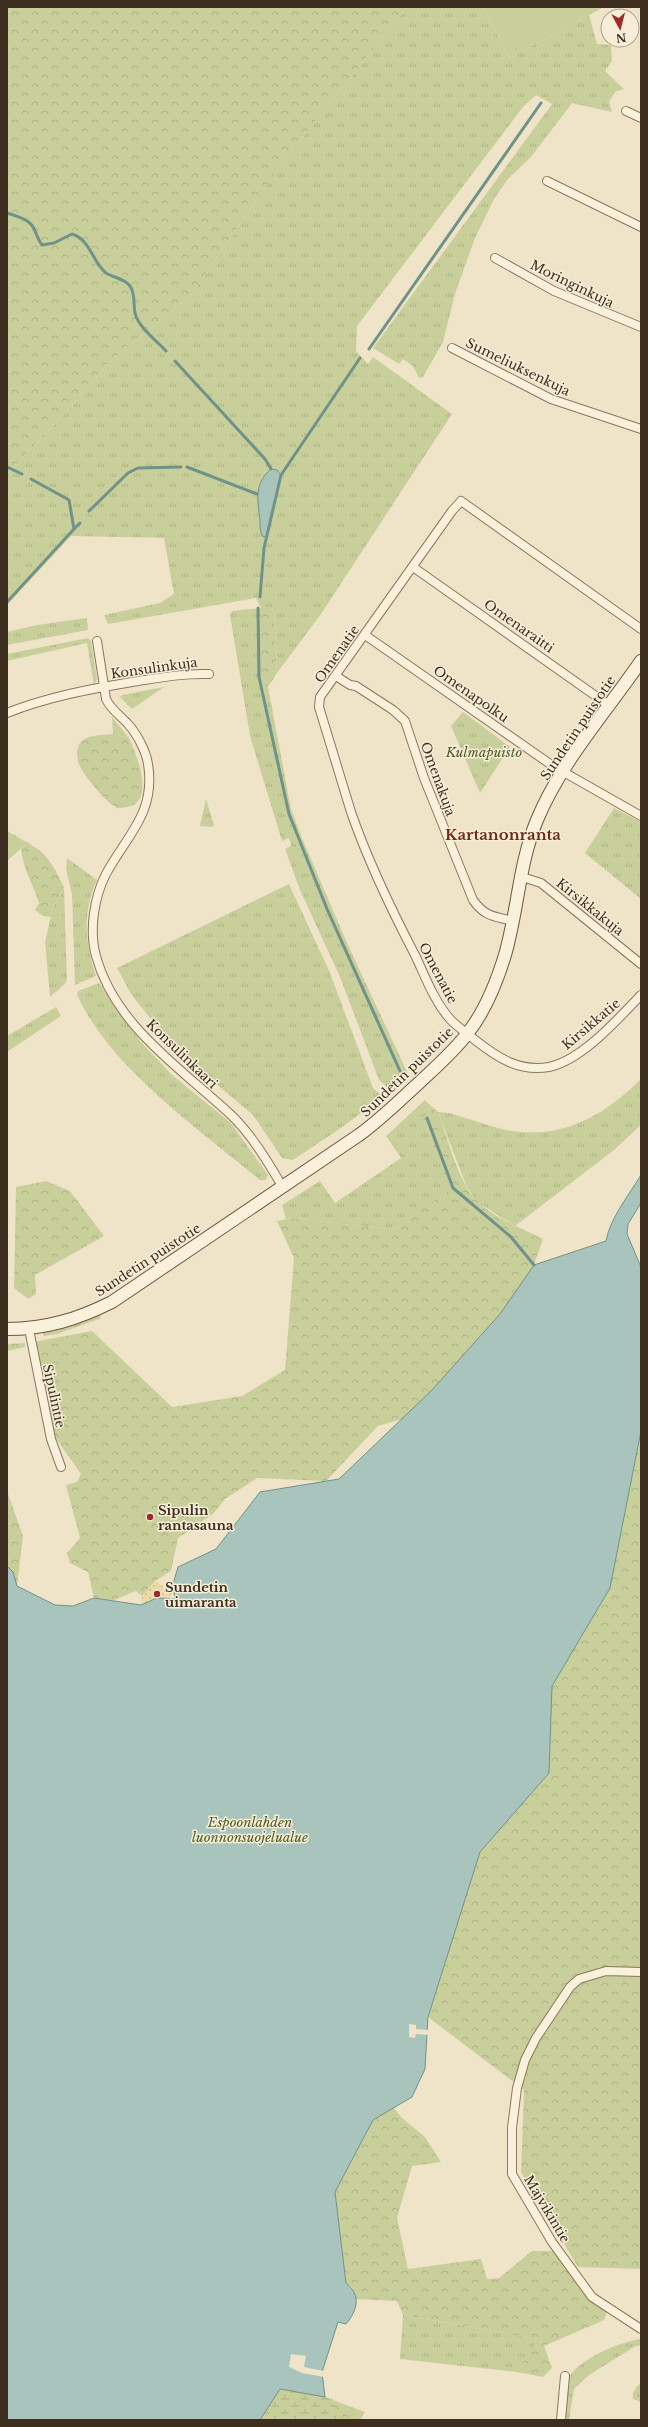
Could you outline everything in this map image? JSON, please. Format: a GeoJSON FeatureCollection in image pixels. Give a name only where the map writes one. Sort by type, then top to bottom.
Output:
{"type":"FeatureCollection","features":[{"type":"Feature","properties":{"kind":"street"},"geometry":{"type":"LineString","coordinates":[[626,111],[641,118]]}},
{"type":"Feature","properties":{"kind":"street"},"geometry":{"type":"LineString","coordinates":[[547,181],[641,227]]}},
{"type":"Feature","properties":{"kind":"street","name":"Moringinkuja"},"geometry":{"type":"LineString","coordinates":[[495,258],[554,291],[641,326]]}},
{"type":"Feature","properties":{"kind":"street","name":"Sumeliuksenkuja"},"geometry":{"type":"LineString","coordinates":[[452,348],[551,399],[641,429]]}},
{"type":"Feature","properties":{"kind":"street","name":"Omenatie"},"geometry":{"type":"LineString","coordinates":[[467,1034],[449,1018],[432,989],[393,912],[352,812],[320,707],[320,697],[452,511],[461,501],[641,629]]}},
{"type":"Feature","properties":{"kind":"street","name":"Omenaraitti"},"geometry":{"type":"LineString","coordinates":[[413,567],[610,706]]}},
{"type":"Feature","properties":{"kind":"street","name":"Omenapolku"},"geometry":{"type":"LineString","coordinates":[[365,635],[562,772],[641,816]]}},
{"type":"Feature","properties":{"kind":"street","name":"Konsulinkaari"},"geometry":{"type":"LineString","coordinates":[[97,641],[104,687],[110,708],[129,725],[140,743],[148,763],[149,778],[141,820],[106,874],[100,891],[93,936],[96,955],[103,976],[131,1020],[146,1039],[178,1070],[230,1114],[248,1135],[282,1186]]}},
{"type":"Feature","properties":{"kind":"street","name":"Sundetin puistotie"},"geometry":{"type":"LineString","coordinates":[[7,1329],[29,1329],[71,1320],[112,1302],[379,1121],[442,1062],[467,1034],[480,1012],[504,956],[512,921],[519,876],[537,820],[562,772],[641,661]]}},
{"type":"Feature","properties":{"kind":"street","name":"Konsulinkuja"},"geometry":{"type":"LineString","coordinates":[[7,713],[54,698],[104,687],[188,673],[209,674]]}},
{"type":"Feature","properties":{"kind":"street","name":"Omenakuja"},"geometry":{"type":"LineString","coordinates":[[336,676],[350,686],[356,686],[394,710],[405,721],[424,778],[473,900],[481,911],[491,916],[512,921]]}},
{"type":"Feature","properties":{"kind":"street","name":"Kirsikkakuja"},"geometry":{"type":"LineString","coordinates":[[519,876],[541,883],[641,964]]}},
{"type":"Feature","properties":{"kind":"street","name":"Kirsikkatie"},"geometry":{"type":"LineString","coordinates":[[467,1034],[494,1056],[512,1064],[523,1068],[548,1067],[569,1059],[580,1052],[614,1024],[641,996]]}},
{"type":"Feature","properties":{"kind":"street","name":"Sipulintie"},"geometry":{"type":"LineString","coordinates":[[29,1329],[51,1439],[61,1467]]}},
{"type":"Feature","properties":{"kind":"street","name":"Majvikintie"},"geometry":{"type":"LineString","coordinates":[[639,1971],[606,1971],[579,1979],[562,1998],[536,2038],[525,2060],[517,2088],[512,2128],[512,2174],[552,2242],[592,2297],[641,2329]]}},
{"type":"Feature","properties":{"kind":"street"},"geometry":{"type":"LineString","coordinates":[[562,2420],[565,2376]]}},
{"type":"Feature","properties":{"kind":"green space"},"geometry":{"type":"Polygon","coordinates":[[[7,7],[407,7],[282,163],[191,295],[109,362],[66,412],[7,474],[7,7]]]}},
{"type":"Feature","properties":{"kind":"green space"},"geometry":{"type":"Polygon","coordinates":[[[407,7],[483,7],[510,58],[589,15],[597,44],[600,44],[600,48],[611,48],[612,61],[605,71],[624,89],[615,92],[609,102],[612,112],[572,103],[531,157],[508,179],[494,199],[475,238],[455,294],[443,342],[423,377],[419,378],[413,366],[403,359],[399,364],[373,348],[552,104],[536,95],[523,107],[357,326],[356,351],[368,364],[373,357],[452,414],[321,614],[277,673],[274,610],[262,609],[262,676],[268,687],[291,809],[347,943],[408,1074],[393,1087],[387,1087],[379,1080],[340,977],[300,890],[285,849],[291,846],[289,838],[282,841],[250,736],[230,615],[232,611],[261,608],[256,598],[108,624],[104,615],[160,603],[174,594],[164,538],[71,536],[7,605],[7,474],[66,412],[109,362],[191,295],[282,163],[407,7]]]}},
{"type":"Feature","properties":{"kind":"green space"},"geometry":{"type":"Polygon","coordinates":[[[483,7],[602,8],[600,8],[510,58],[483,7]]]}},
{"type":"Feature","properties":{"kind":"green space"},"geometry":{"type":"Polygon","coordinates":[[[262,608],[274,610],[277,673],[268,687],[262,676],[262,608]]]}},
{"type":"Feature","properties":{"kind":"green space"},"geometry":{"type":"Polygon","coordinates":[[[87,618],[88,630],[7,645],[7,632],[37,625],[87,618]]]}},
{"type":"Feature","properties":{"kind":"green space"},"geometry":{"type":"Polygon","coordinates":[[[88,638],[91,641],[97,679],[94,685],[87,643],[7,661],[7,654],[88,638]]]}},
{"type":"Feature","properties":{"kind":"green space"},"geometry":{"type":"Polygon","coordinates":[[[164,687],[132,709],[120,697],[122,695],[164,687]]]}},
{"type":"Feature","properties":{"kind":"green space","name":"Kulmapuisto"},"geometry":{"type":"Polygon","coordinates":[[[463,712],[510,747],[480,793],[451,726],[463,712]]]}},
{"type":"Feature","properties":{"kind":"green space"},"geometry":{"type":"Polygon","coordinates":[[[112,717],[129,738],[113,734],[112,717]]]}},
{"type":"Feature","properties":{"kind":"green space"},"geometry":{"type":"Polygon","coordinates":[[[113,734],[129,738],[140,766],[142,777],[141,796],[136,803],[120,808],[108,802],[95,788],[80,767],[77,757],[78,746],[84,739],[96,735],[113,734]]]}},
{"type":"Feature","properties":{"kind":"green space"},"geometry":{"type":"Polygon","coordinates":[[[206,799],[214,825],[212,827],[200,826],[206,799]]]}},
{"type":"Feature","properties":{"kind":"green space"},"geometry":{"type":"Polygon","coordinates":[[[614,808],[641,822],[641,899],[585,853],[614,808]]]}},
{"type":"Feature","properties":{"kind":"green space"},"geometry":{"type":"Polygon","coordinates":[[[7,831],[32,845],[26,844],[7,861],[7,831]]]}},
{"type":"Feature","properties":{"kind":"green space"},"geometry":{"type":"Polygon","coordinates":[[[26,844],[33,846],[45,855],[50,861],[64,888],[53,907],[51,917],[43,916],[35,910],[39,903],[26,870],[21,849],[26,844]]]}},
{"type":"Feature","properties":{"kind":"green space"},"geometry":{"type":"Polygon","coordinates":[[[67,858],[97,880],[92,892],[87,916],[89,952],[96,976],[75,985],[72,895],[66,868],[67,858]]]}},
{"type":"Feature","properties":{"kind":"green space"},"geometry":{"type":"Polygon","coordinates":[[[289,884],[330,973],[373,1088],[380,1094],[368,1108],[355,1118],[293,1160],[282,1158],[253,1115],[194,1065],[153,1022],[131,994],[117,968],[289,884]]]}},
{"type":"Feature","properties":{"kind":"green space"},"geometry":{"type":"Polygon","coordinates":[[[64,888],[67,979],[65,984],[50,997],[45,942],[53,907],[64,888]]]}},
{"type":"Feature","properties":{"kind":"green space"},"geometry":{"type":"Polygon","coordinates":[[[99,983],[140,1041],[172,1075],[231,1123],[268,1175],[266,1180],[260,1180],[184,1119],[132,1071],[110,1046],[91,1020],[77,994],[78,991],[99,983]]]}},
{"type":"Feature","properties":{"kind":"green space"},"geometry":{"type":"Polygon","coordinates":[[[56,1007],[61,1016],[7,1052],[7,1036],[56,1007]]]}},
{"type":"Feature","properties":{"kind":"green space"},"geometry":{"type":"Polygon","coordinates":[[[641,1079],[641,1125],[614,1150],[515,1226],[477,1202],[466,1185],[438,1112],[449,1113],[511,1131],[538,1132],[555,1130],[571,1126],[601,1112],[641,1079]]]}},
{"type":"Feature","properties":{"kind":"green space"},"geometry":{"type":"Polygon","coordinates":[[[425,1100],[431,1106],[423,1119],[450,1190],[393,1230],[292,1218],[286,1219],[282,1205],[320,1181],[335,1203],[401,1158],[386,1136],[425,1100]]]}},
{"type":"Feature","properties":{"kind":"green space"},"geometry":{"type":"Polygon","coordinates":[[[431,1106],[438,1112],[459,1171],[470,1193],[483,1207],[499,1217],[543,1239],[534,1265],[500,1314],[409,1417],[378,1426],[326,1481],[257,1478],[225,1499],[213,1514],[178,1538],[171,1571],[155,1581],[142,1596],[136,1591],[112,1601],[94,1598],[88,1572],[70,1563],[67,1553],[80,1538],[66,1485],[77,1482],[81,1474],[55,1437],[34,1342],[92,1331],[172,1407],[242,1396],[285,1370],[294,1258],[277,1221],[292,1218],[393,1230],[449,1190],[423,1119],[431,1106]]]}},
{"type":"Feature","properties":{"kind":"green space"},"geometry":{"type":"Polygon","coordinates":[[[46,1181],[70,1191],[104,1236],[35,1275],[36,1294],[28,1299],[14,1288],[16,1187],[46,1181]]]}},
{"type":"Feature","properties":{"kind":"green space"},"geometry":{"type":"Polygon","coordinates":[[[100,1315],[101,1318],[99,1319],[57,1334],[44,1336],[42,1332],[67,1327],[100,1315]]]}},
{"type":"Feature","properties":{"kind":"green space"},"geometry":{"type":"Polygon","coordinates":[[[25,1343],[25,1347],[7,1351],[7,1344],[25,1343]]]}},
{"type":"Feature","properties":{"kind":"green space"},"geometry":{"type":"Polygon","coordinates":[[[641,1431],[641,2269],[578,2267],[521,2172],[524,2090],[428,2017],[480,1852],[549,1773],[552,1686],[610,1588],[641,1431]]]}},
{"type":"Feature","properties":{"kind":"green space"},"geometry":{"type":"Polygon","coordinates":[[[7,1491],[23,1536],[17,1586],[13,1572],[7,1566],[7,1491]]]}},
{"type":"Feature","properties":{"kind":"green space"},"geometry":{"type":"Polygon","coordinates":[[[394,2108],[401,2117],[425,2137],[441,2162],[412,2166],[397,2218],[408,2269],[481,2259],[487,2279],[499,2278],[532,2251],[558,2251],[581,2283],[608,2308],[604,2320],[544,2346],[552,2368],[543,2377],[517,2372],[538,2339],[403,2315],[397,2301],[356,2299],[353,2288],[346,2283],[335,2192],[373,2120],[394,2108]]]}},
{"type":"Feature","properties":{"kind":"green space"},"geometry":{"type":"Polygon","coordinates":[[[403,2315],[539,2339],[517,2372],[400,2359],[403,2315]]]}},
{"type":"Feature","properties":{"kind":"green space"},"geometry":{"type":"Polygon","coordinates":[[[338,2322],[322,2372],[325,2397],[333,2399],[334,2415],[341,2417],[342,2420],[260,2420],[280,2389],[338,2322]]]}},
{"type":"Feature","properties":{"kind":"green space"},"geometry":{"type":"Polygon","coordinates":[[[641,2339],[641,2345],[634,2347],[589,2375],[574,2389],[569,2420],[564,2420],[566,2390],[568,2380],[572,2373],[580,2365],[600,2353],[623,2343],[641,2339]]]}},
{"type":"Feature","properties":{"kind":"green space"},"geometry":{"type":"Polygon","coordinates":[[[641,2384],[641,2402],[633,2399],[633,2393],[638,2385],[641,2384]]]}},
{"type":"Feature","properties":{"kind":"green space"},"geometry":{"type":"Polygon","coordinates":[[[325,2397],[365,2412],[360,2420],[260,2420],[325,2397]]]}},
{"type":"Feature","properties":{"kind":"sand","name":"Sundetin uimaranta"},"geometry":{"type":"Polygon","coordinates":[[[155,1581],[172,1592],[169,1600],[157,1598],[141,1605],[142,1596],[155,1581]]]}},
{"type":"Feature","properties":{"kind":"water"},"geometry":{"type":"Polygon","coordinates":[[[271,469],[277,470],[281,475],[266,537],[262,536],[260,530],[258,493],[261,481],[271,469]]]}},
{"type":"Feature","properties":{"kind":"water","name":"Espoonlahden luonnonsuojelualue"},"geometry":{"type":"Polygon","coordinates":[[[641,1175],[641,1203],[628,1224],[627,1234],[641,1267],[641,1431],[610,1588],[552,1686],[549,1773],[480,1852],[428,2017],[425,2069],[412,2097],[373,2120],[335,2192],[346,2283],[354,2293],[356,2303],[353,2314],[346,2324],[338,2322],[322,2372],[325,2397],[280,2389],[260,2420],[7,2420],[7,1566],[13,1572],[17,1586],[55,1605],[73,1606],[94,1598],[141,1605],[157,1598],[175,1599],[173,1584],[178,1567],[216,1549],[260,1492],[339,1479],[432,1390],[500,1314],[534,1265],[606,1241],[611,1224],[620,1207],[641,1175]]]}},
{"type":"Feature","properties":{"kind":"pier"},"geometry":{"type":"Polygon","coordinates":[[[409,2024],[416,2025],[416,2029],[429,2030],[429,2035],[416,2034],[415,2038],[409,2037],[409,2024]]]}},
{"type":"Feature","properties":{"kind":"pier"},"geometry":{"type":"Polygon","coordinates":[[[291,2354],[306,2356],[304,2367],[324,2371],[324,2377],[302,2373],[289,2367],[291,2354]]]}},
{"type":"Feature","properties":{"kind":"waterway"},"geometry":{"type":"LineString","coordinates":[[369,349],[541,103]]}},
{"type":"Feature","properties":{"kind":"waterway"},"geometry":{"type":"LineString","coordinates":[[7,213],[27,221],[33,227],[42,245],[54,243],[72,234],[83,241],[97,263],[106,273],[128,283],[132,289],[134,310],[137,318],[144,329],[166,351]]}},
{"type":"Feature","properties":{"kind":"waterway"},"geometry":{"type":"LineString","coordinates":[[260,597],[264,548],[281,475],[360,358]]}},
{"type":"Feature","properties":{"kind":"waterway"},"geometry":{"type":"LineString","coordinates":[[175,361],[265,459],[271,469]]}},
{"type":"Feature","properties":{"kind":"waterway"},"geometry":{"type":"LineString","coordinates":[[7,467],[22,474]]}},
{"type":"Feature","properties":{"kind":"waterway"},"geometry":{"type":"LineString","coordinates":[[89,511],[128,473],[138,468],[181,467]]}},
{"type":"Feature","properties":{"kind":"waterway"},"geometry":{"type":"LineString","coordinates":[[187,467],[257,494]]}},
{"type":"Feature","properties":{"kind":"waterway"},"geometry":{"type":"LineString","coordinates":[[7,602],[74,529],[69,500],[31,479]]}},
{"type":"Feature","properties":{"kind":"waterway"},"geometry":{"type":"LineString","coordinates":[[74,529],[80,523]]}},
{"type":"Feature","properties":{"kind":"waterway"},"geometry":{"type":"LineString","coordinates":[[258,608],[259,677],[289,814],[327,909],[400,1071]]}},
{"type":"Feature","properties":{"kind":"waterway"},"geometry":{"type":"LineString","coordinates":[[427,1118],[453,1188],[511,1237],[534,1265]]}},
{"type":"Feature","properties":{"kind":"place","name":"Sipulin rantasauna"},"geometry":{"type":"Point","coordinates":[150,1517]}},
{"type":"Feature","properties":{"kind":"place","name":"Sundetin uimaranta"},"geometry":{"type":"Point","coordinates":[157,1594]}},
{"type":"Feature","properties":{"kind":"district","name":"Kartanonranta"},"geometry":{"type":"Point","coordinates":[503,834]}}]}
